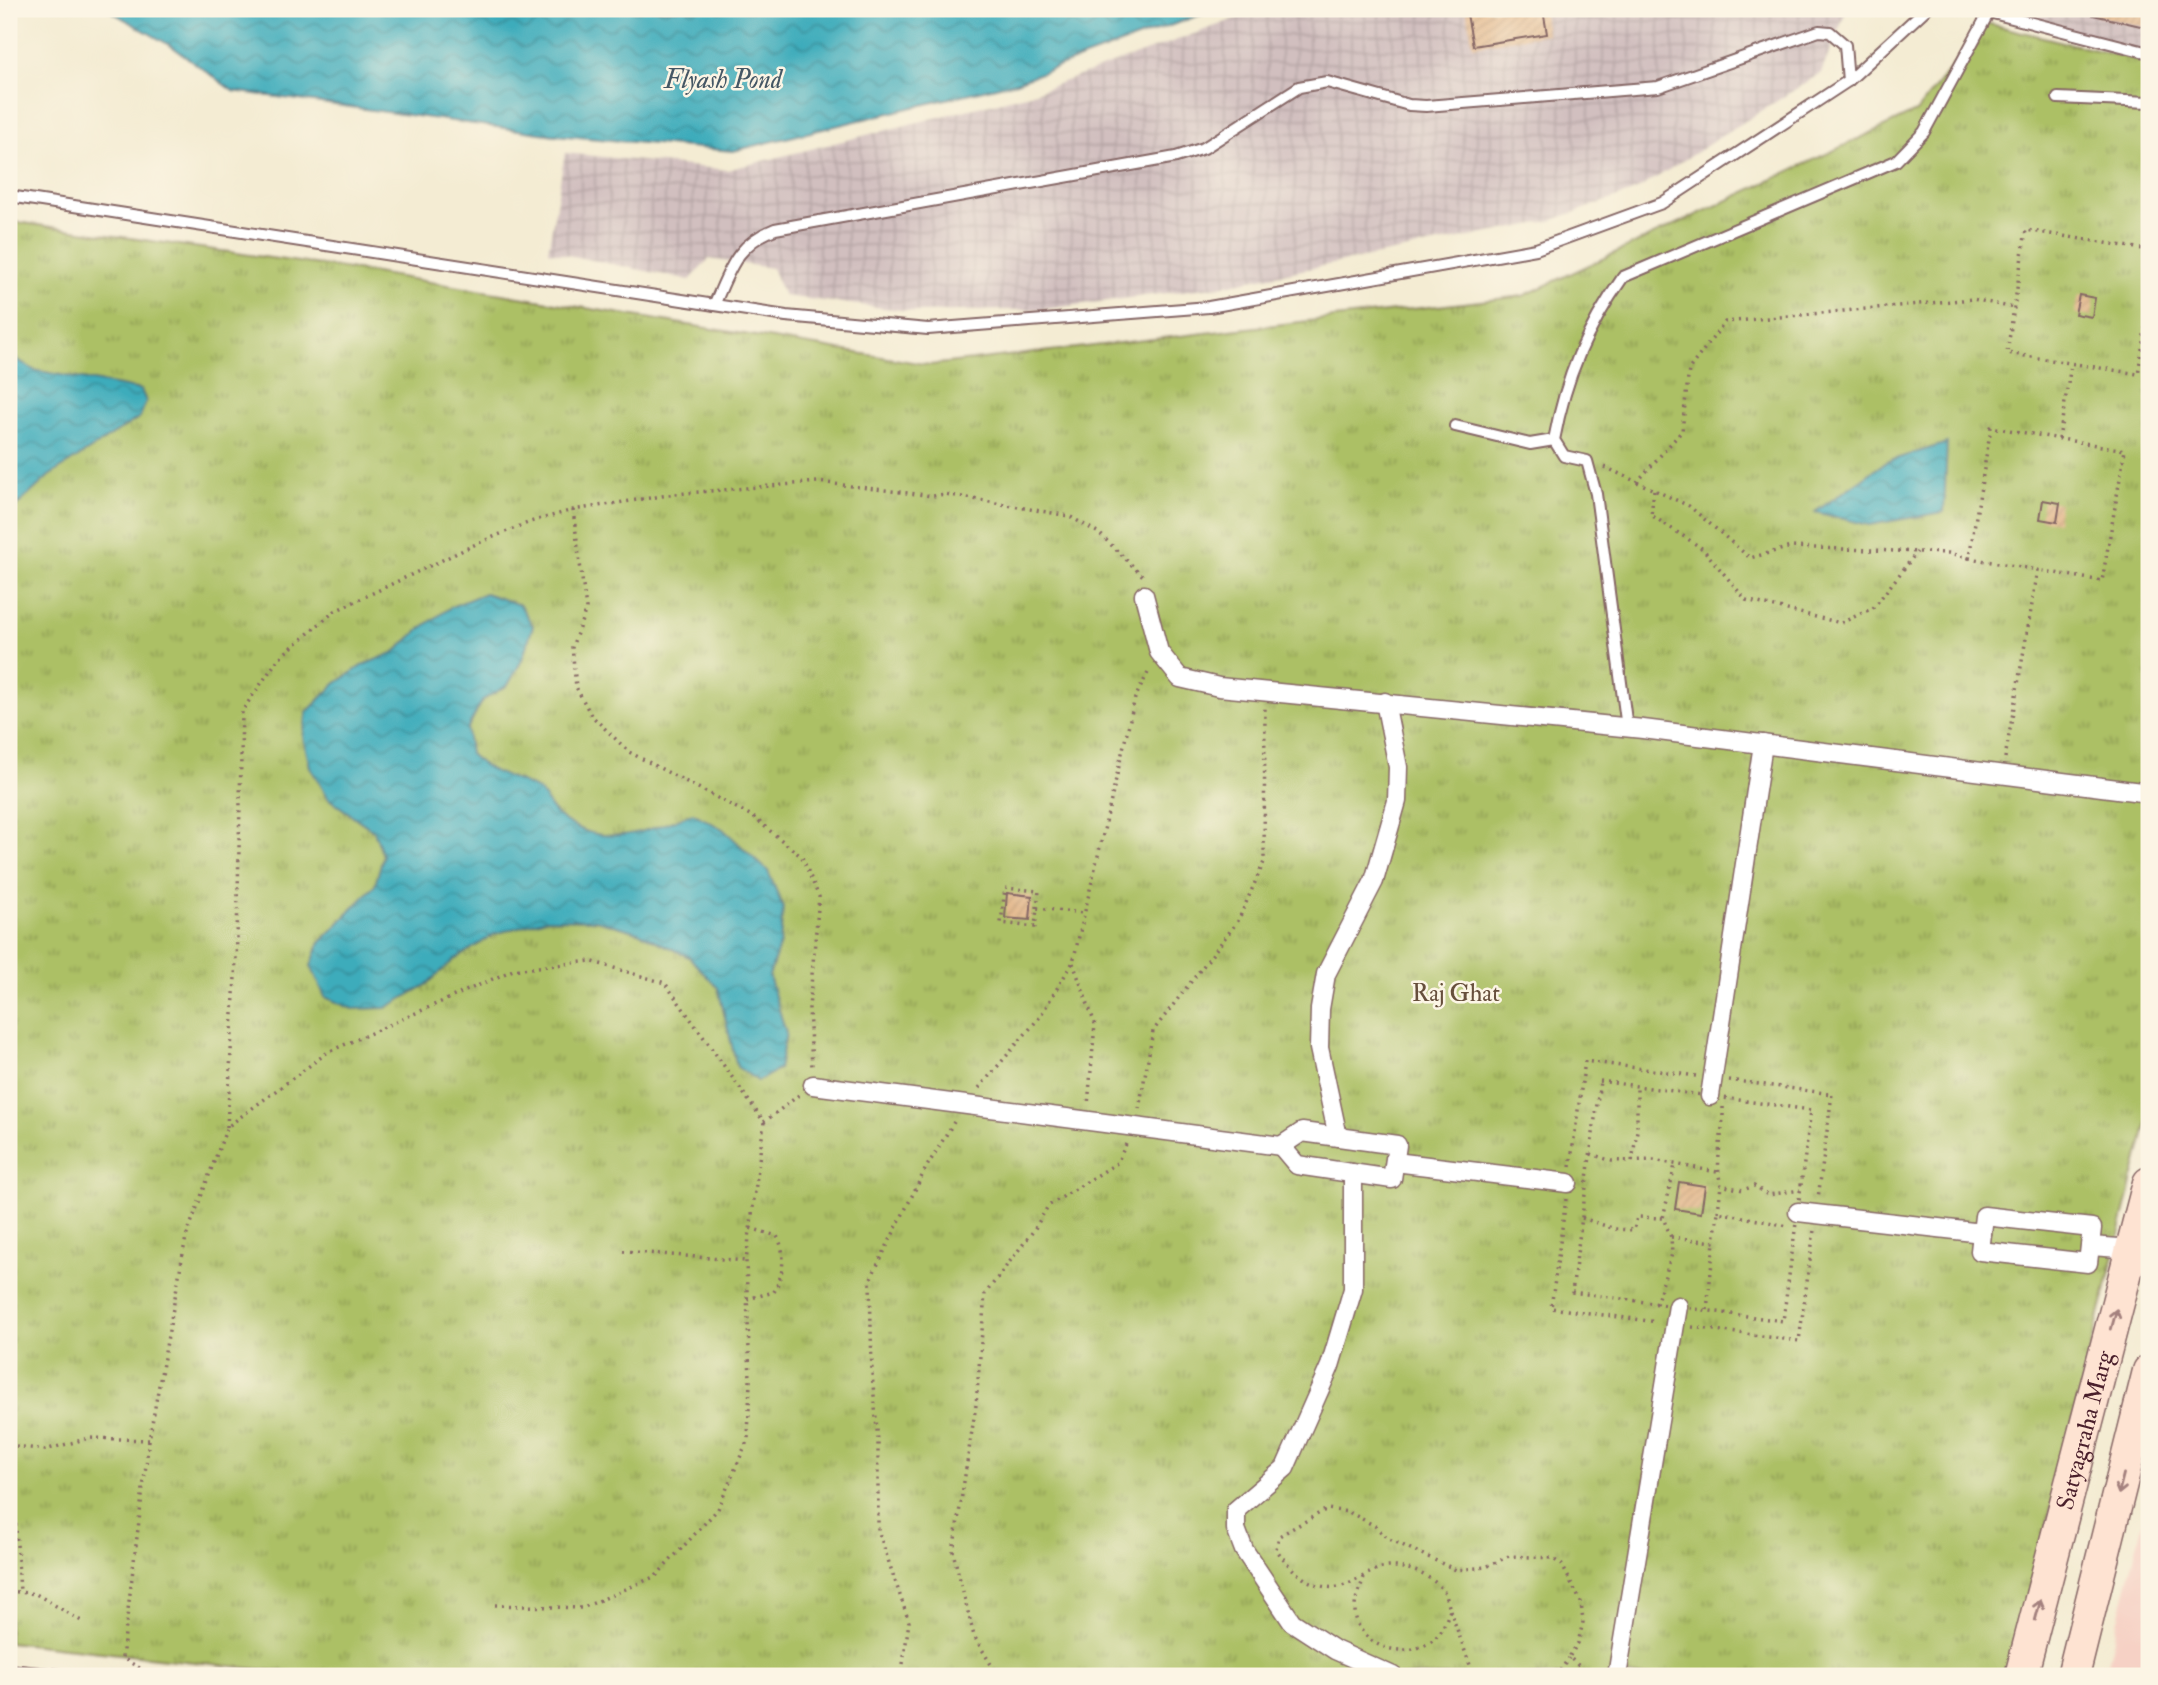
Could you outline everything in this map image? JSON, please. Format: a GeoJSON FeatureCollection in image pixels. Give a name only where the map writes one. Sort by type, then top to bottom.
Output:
{"type":"FeatureCollection","features":[{"type":"Feature","properties":{"kind":"main road","name":"Satyagraha Marg"},"geometry":{"type":"LineString","coordinates":[[2021,1676],[2137,1253],[2149,1183]]}},
{"type":"Feature","properties":{"kind":"main road","name":"Satyagraha Marg"},"geometry":{"type":"LineString","coordinates":[[2073,1676],[2149,1371]]}},
{"type":"Feature","properties":{"kind":"street"},"geometry":{"type":"LineString","coordinates":[[1144,595],[1159,652],[1180,678],[1219,687],[1627,728],[2149,793]]}},
{"type":"Feature","properties":{"kind":"street"},"geometry":{"type":"LineString","coordinates":[[1338,1137],[1319,1048],[1320,1009],[1326,974],[1374,881],[1397,801],[1398,767],[1385,702]]}},
{"type":"Feature","properties":{"kind":"street"},"geometry":{"type":"LineString","coordinates":[[1719,1091],[1718,1044],[1763,744]]}},
{"type":"Feature","properties":{"kind":"street"},"geometry":{"type":"LineString","coordinates":[[1703,1077],[1718,1044]]}},
{"type":"Feature","properties":{"kind":"street"},"geometry":{"type":"LineString","coordinates":[[813,1085],[1281,1146],[1302,1132],[1397,1145],[1392,1179],[1297,1165],[1281,1146]]}},
{"type":"Feature","properties":{"kind":"street"},"geometry":{"type":"LineString","coordinates":[[1395,1162],[1568,1183]]}},
{"type":"Feature","properties":{"kind":"street"},"geometry":{"type":"LineString","coordinates":[[1353,1173],[1353,1289],[1330,1366],[1286,1468],[1236,1510],[1236,1529],[1244,1550],[1292,1622],[1335,1650],[1393,1676]]}},
{"type":"Feature","properties":{"kind":"street"},"geometry":{"type":"LineString","coordinates":[[1984,1216],[2092,1228],[2091,1245],[2088,1263],[1980,1251],[1984,1216]]}},
{"type":"Feature","properties":{"kind":"street"},"geometry":{"type":"LineString","coordinates":[[1797,1219],[1982,1233]]}},
{"type":"Feature","properties":{"kind":"street"},"geometry":{"type":"LineString","coordinates":[[2091,1245],[2137,1253]]}},
{"type":"Feature","properties":{"kind":"street"},"geometry":{"type":"LineString","coordinates":[[1617,1676],[1678,1306]]}},
{"type":"Feature","properties":{"kind":"street"},"geometry":{"type":"LineString","coordinates":[[1665,1324],[1670,1357]]}},
{"type":"Feature","properties":{"kind":"street"},"geometry":{"type":"LineString","coordinates":[[1670,1357],[1687,1326]]}},
{"type":"Feature","properties":{"kind":"lane"},"geometry":{"type":"LineString","coordinates":[[9,197],[786,316],[928,329],[1209,307],[1536,249],[1662,204],[1848,81],[1926,9]]}},
{"type":"Feature","properties":{"kind":"lane"},"geometry":{"type":"LineString","coordinates":[[1627,728],[1600,516],[1587,461],[1564,456],[1554,440],[1572,366],[1602,306],[1623,276],[1896,162],[1924,132],[1983,10],[2149,53]]}},
{"type":"Feature","properties":{"kind":"lane"},"geometry":{"type":"LineString","coordinates":[[714,305],[738,253],[752,240],[775,229],[1176,157],[1204,148],[1299,88],[1313,83],[1327,82],[1409,106],[1658,87],[1819,32],[1830,32],[1844,45],[1848,81]]}},
{"type":"Feature","properties":{"kind":"lane"},"geometry":{"type":"LineString","coordinates":[[2058,98],[2149,102]]}},
{"type":"Feature","properties":{"kind":"lane"},"geometry":{"type":"LineString","coordinates":[[1455,426],[1530,444],[1554,440]]}},
{"type":"Feature","properties":{"kind":"lane"},"geometry":{"type":"LineString","coordinates":[[9,1670],[70,1676]]}},
{"type":"Feature","properties":{"kind":"path"},"geometry":{"type":"LineString","coordinates":[[2149,250],[2026,230],[2007,353],[2138,374],[2149,304]]}},
{"type":"Feature","properties":{"kind":"path"},"geometry":{"type":"LineString","coordinates":[[1637,482],[1682,431],[1689,369],[1725,322],[1973,299],[2014,308]]}},
{"type":"Feature","properties":{"kind":"path"},"geometry":{"type":"LineString","coordinates":[[2059,439],[2071,364]]}},
{"type":"Feature","properties":{"kind":"path"},"geometry":{"type":"LineString","coordinates":[[1587,461],[1689,506],[1749,558],[1791,547],[1917,552],[1969,558],[2102,581],[2124,450],[1991,427],[1969,558]]}},
{"type":"Feature","properties":{"kind":"path"},"geometry":{"type":"LineString","coordinates":[[154,1676],[122,1658],[149,1440],[187,1237],[227,1127],[237,939],[242,712],[279,658],[335,611],[476,544],[530,522],[573,510],[675,494],[818,482],[933,496],[945,494],[1069,516],[1099,533],[1145,578],[1144,595]]}},
{"type":"Feature","properties":{"kind":"path"},"geometry":{"type":"LineString","coordinates":[[1654,490],[1651,515],[1703,549],[1746,600],[1790,612],[1841,623],[1872,608],[1917,552]]}},
{"type":"Feature","properties":{"kind":"path"},"geometry":{"type":"LineString","coordinates":[[573,510],[586,609],[572,647],[576,687],[591,715],[629,752],[752,817],[802,857],[819,897],[809,1008],[813,1085],[764,1122]]}},
{"type":"Feature","properties":{"kind":"path"},"geometry":{"type":"LineString","coordinates":[[2003,774],[2038,570]]}},
{"type":"Feature","properties":{"kind":"path"},"geometry":{"type":"LineString","coordinates":[[903,1664],[909,1622],[878,1530],[878,1441],[872,1373],[870,1280],[926,1168],[965,1105],[1039,1018],[1073,962],[1135,698],[1159,652]]}},
{"type":"Feature","properties":{"kind":"path"},"geometry":{"type":"LineString","coordinates":[[998,1676],[974,1636],[954,1552],[976,1405],[985,1294],[1034,1230],[1048,1206],[1117,1163],[1135,1127],[1153,1031],[1238,921],[1264,862],[1265,691]]}},
{"type":"Feature","properties":{"kind":"path"},"geometry":{"type":"LineString","coordinates":[[1005,888],[1039,891],[1037,908],[1035,927],[1001,923],[1005,888]]}},
{"type":"Feature","properties":{"kind":"path"},"geometry":{"type":"LineString","coordinates":[[1037,908],[1084,913]]}},
{"type":"Feature","properties":{"kind":"path"},"geometry":{"type":"LineString","coordinates":[[227,1127],[328,1052],[513,970],[590,961],[665,984],[764,1122],[746,1261],[748,1439],[718,1508],[656,1576],[582,1608],[495,1605]]}},
{"type":"Feature","properties":{"kind":"path"},"geometry":{"type":"LineString","coordinates":[[1073,962],[1096,1024],[1086,1121]]}},
{"type":"Feature","properties":{"kind":"path"},"geometry":{"type":"LineString","coordinates":[[1665,1324],[1551,1308],[1585,1060],[1703,1077]]}},
{"type":"Feature","properties":{"kind":"path"},"geometry":{"type":"LineString","coordinates":[[1600,1081],[1637,1086],[1719,1091],[1811,1110],[1783,1321],[1572,1292],[1600,1081]]}},
{"type":"Feature","properties":{"kind":"path"},"geometry":{"type":"LineString","coordinates":[[1632,1161],[1637,1131],[1637,1086]]}},
{"type":"Feature","properties":{"kind":"path"},"geometry":{"type":"LineString","coordinates":[[1707,1310],[1721,1185],[1717,1172],[1723,1143],[1719,1091]]}},
{"type":"Feature","properties":{"kind":"path"},"geometry":{"type":"LineString","coordinates":[[1591,1154],[1612,1161],[1653,1160],[1717,1172]]}},
{"type":"Feature","properties":{"kind":"path"},"geometry":{"type":"LineString","coordinates":[[1656,1304],[1672,1254],[1671,1237],[1663,1218],[1675,1165]]}},
{"type":"Feature","properties":{"kind":"path"},"geometry":{"type":"LineString","coordinates":[[1721,1185],[1743,1190],[1754,1186],[1768,1195],[1801,1189]]}},
{"type":"Feature","properties":{"kind":"path"},"geometry":{"type":"LineString","coordinates":[[1718,1212],[1797,1219]]}},
{"type":"Feature","properties":{"kind":"path"},"geometry":{"type":"LineString","coordinates":[[1582,1218],[1615,1229],[1634,1230],[1637,1217],[1663,1218]]}},
{"type":"Feature","properties":{"kind":"path"},"geometry":{"type":"LineString","coordinates":[[747,1299],[774,1292],[781,1279],[783,1247],[776,1236],[750,1227]]}},
{"type":"Feature","properties":{"kind":"path"},"geometry":{"type":"LineString","coordinates":[[1671,1237],[1714,1242]]}},
{"type":"Feature","properties":{"kind":"path"},"geometry":{"type":"LineString","coordinates":[[623,1251],[746,1261]]}},
{"type":"Feature","properties":{"kind":"path"},"geometry":{"type":"LineString","coordinates":[[20,1592],[10,1446],[45,1450],[89,1438],[149,1440]]}},
{"type":"Feature","properties":{"kind":"path"},"geometry":{"type":"LineString","coordinates":[[1474,1676],[1444,1591],[1415,1570],[1389,1566],[1329,1588],[1304,1580],[1276,1549],[1279,1536],[1327,1509],[1349,1512],[1375,1526],[1387,1538],[1456,1570],[1486,1567],[1509,1556],[1552,1558],[1562,1565],[1581,1602],[1583,1622],[1578,1643],[1556,1676]]}},
{"type":"Feature","properties":{"kind":"path"},"geometry":{"type":"LineString","coordinates":[[1364,1577],[1354,1610],[1360,1632],[1377,1645],[1400,1651],[1419,1648],[1438,1635],[1450,1610]]}},
{"type":"Feature","properties":{"kind":"path"},"geometry":{"type":"LineString","coordinates":[[9,1591],[36,1594],[83,1622]]}},
{"type":"Feature","properties":{"kind":"path"},"geometry":{"type":"LineString","coordinates":[[1569,1657],[1590,1676]]}},
{"type":"Feature","properties":{"kind":"shaded area"},"geometry":{"type":"Polygon","coordinates":[[[1262,9],[1847,9],[1821,73],[1635,191],[1550,221],[1220,286],[1045,309],[918,312],[784,296],[772,268],[709,259],[690,280],[548,251],[565,153],[727,170],[1030,94],[1262,9]]]}},
{"type":"Feature","properties":{"kind":"shaded area"},"geometry":{"type":"Polygon","coordinates":[[[1976,9],[2149,9],[2149,53],[1976,9]]]}},
{"type":"Feature","properties":{"kind":"shaded area"},"geometry":{"type":"Polygon","coordinates":[[[2149,1496],[2149,1676],[2105,1676],[2149,1496]]]}},
{"type":"Feature","properties":{"kind":"green space","name":"Raj Ghat"},"geometry":{"type":"Polygon","coordinates":[[[1986,23],[2149,63],[2149,1115],[2009,1676],[323,1676],[9,1642],[9,221],[363,271],[930,365],[1523,296],[1916,112],[1986,23]]]}},
{"type":"Feature","properties":{"kind":"water","name":"Flyash Pond"},"geometry":{"type":"Polygon","coordinates":[[[107,9],[1216,9],[1016,82],[733,151],[555,135],[233,91],[173,47],[107,9]]]}},
{"type":"Feature","properties":{"kind":"water"},"geometry":{"type":"Polygon","coordinates":[[[9,354],[34,370],[141,390],[146,401],[140,417],[49,476],[9,513],[9,354]]]}},
{"type":"Feature","properties":{"kind":"water"},"geometry":{"type":"Polygon","coordinates":[[[1947,443],[1944,512],[1869,525],[1815,512],[1886,462],[1947,443]]]}},
{"type":"Feature","properties":{"kind":"water"},"geometry":{"type":"Polygon","coordinates":[[[485,593],[520,605],[533,626],[522,660],[508,685],[483,700],[467,729],[470,754],[494,771],[536,789],[556,814],[573,826],[590,833],[623,835],[640,832],[693,813],[723,829],[768,871],[783,907],[780,943],[769,976],[786,1033],[779,1069],[758,1081],[737,1067],[718,988],[689,957],[638,932],[596,920],[546,919],[495,934],[454,960],[426,985],[386,1008],[352,1009],[325,997],[311,966],[319,944],[375,885],[383,856],[374,831],[329,799],[310,767],[303,737],[307,712],[335,684],[363,665],[395,652],[420,629],[451,607],[485,593]]]}},
{"type":"Feature","properties":{"kind":"building"},"geometry":{"type":"Polygon","coordinates":[[[1466,9],[1543,9],[1547,34],[1473,46],[1466,9]]]}},
{"type":"Feature","properties":{"kind":"building"},"geometry":{"type":"Polygon","coordinates":[[[2094,9],[2149,9],[2149,28],[2093,15],[2094,9]]]}},
{"type":"Feature","properties":{"kind":"building"},"geometry":{"type":"Polygon","coordinates":[[[2079,295],[2095,298],[2092,317],[2075,314],[2079,295]]]}},
{"type":"Feature","properties":{"kind":"building"},"geometry":{"type":"Polygon","coordinates":[[[2043,500],[2060,503],[2057,522],[2040,519],[2043,500]]]}},
{"type":"Feature","properties":{"kind":"building"},"geometry":{"type":"Polygon","coordinates":[[[1007,893],[1032,896],[1030,920],[1005,918],[1007,893]]]}},
{"type":"Feature","properties":{"kind":"building"},"geometry":{"type":"Polygon","coordinates":[[[1679,1182],[1705,1186],[1701,1213],[1675,1209],[1679,1182]]]}}]}
